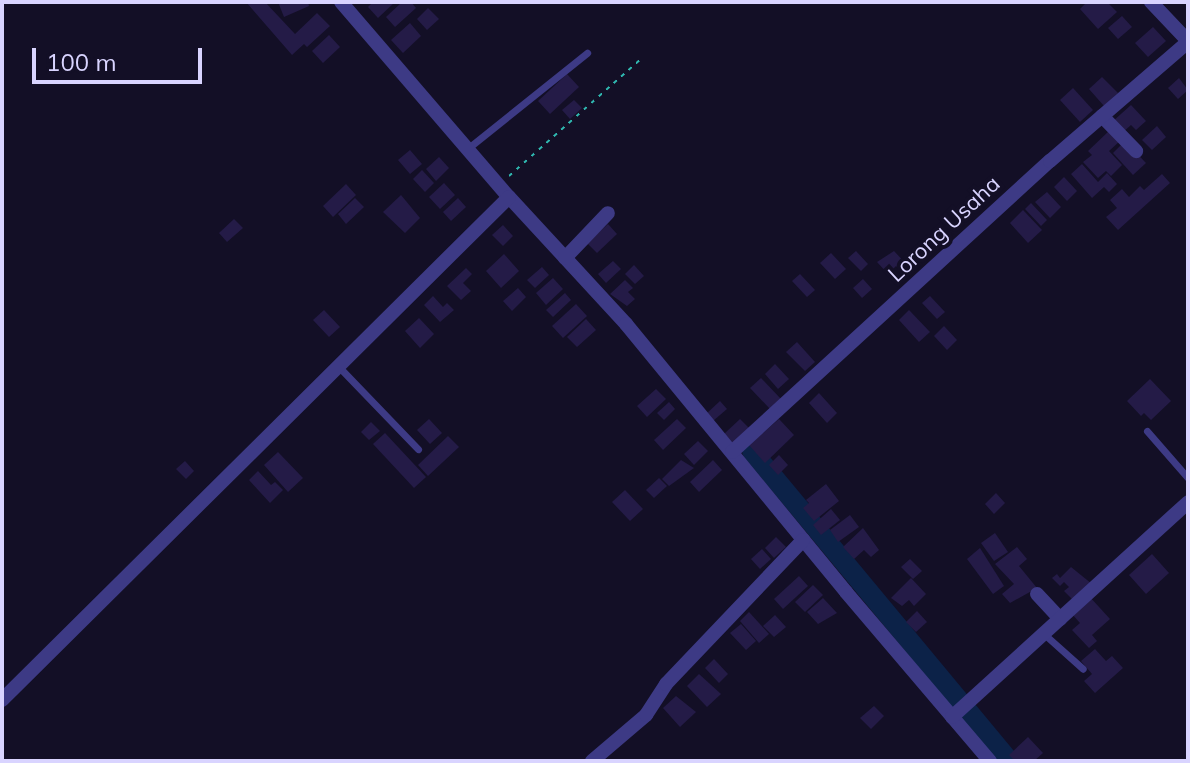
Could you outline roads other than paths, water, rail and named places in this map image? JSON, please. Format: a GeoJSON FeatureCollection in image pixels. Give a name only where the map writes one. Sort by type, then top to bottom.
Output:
{"type":"FeatureCollection","features":[{"type":"Feature","properties":{"kind":"street"},"geometry":{"type":"LineString","coordinates":[[341,2],[498,185],[626,324],[803,540],[955,714],[990,761]]}},
{"type":"Feature","properties":{"kind":"street"},"geometry":{"type":"LineString","coordinates":[[1151,2],[1188,42]]}},
{"type":"Feature","properties":{"kind":"street","name":"Lorong Usaha"},"geometry":{"type":"LineString","coordinates":[[732,452],[1102,116],[1188,42]]}},
{"type":"Feature","properties":{"kind":"street"},"geometry":{"type":"LineString","coordinates":[[1102,116],[1136,151]]}},
{"type":"Feature","properties":{"kind":"street"},"geometry":{"type":"LineString","coordinates":[[2,700],[509,197]]}},
{"type":"Feature","properties":{"kind":"street"},"geometry":{"type":"LineString","coordinates":[[565,258],[608,213]]}},
{"type":"Feature","properties":{"kind":"street"},"geometry":{"type":"LineString","coordinates":[[955,714],[1188,502]]}},
{"type":"Feature","properties":{"kind":"street"},"geometry":{"type":"LineString","coordinates":[[592,761],[646,715],[666,684],[803,540]]}},
{"type":"Feature","properties":{"kind":"street"},"geometry":{"type":"LineString","coordinates":[[1037,594],[1060,619]]}},
{"type":"Feature","properties":{"kind":"lane"},"geometry":{"type":"LineString","coordinates":[[467,149],[587,53]]}},
{"type":"Feature","properties":{"kind":"lane"},"geometry":{"type":"LineString","coordinates":[[337,366],[418,449]]}},
{"type":"Feature","properties":{"kind":"lane"},"geometry":{"type":"LineString","coordinates":[[1147,431],[1188,478]]}},
{"type":"Feature","properties":{"kind":"lane"},"geometry":{"type":"LineString","coordinates":[[1044,634],[1083,669]]}},
{"type":"Feature","properties":{"kind":"waterway"},"geometry":{"type":"LineString","coordinates":[[752,451],[1009,761]]}}]}
